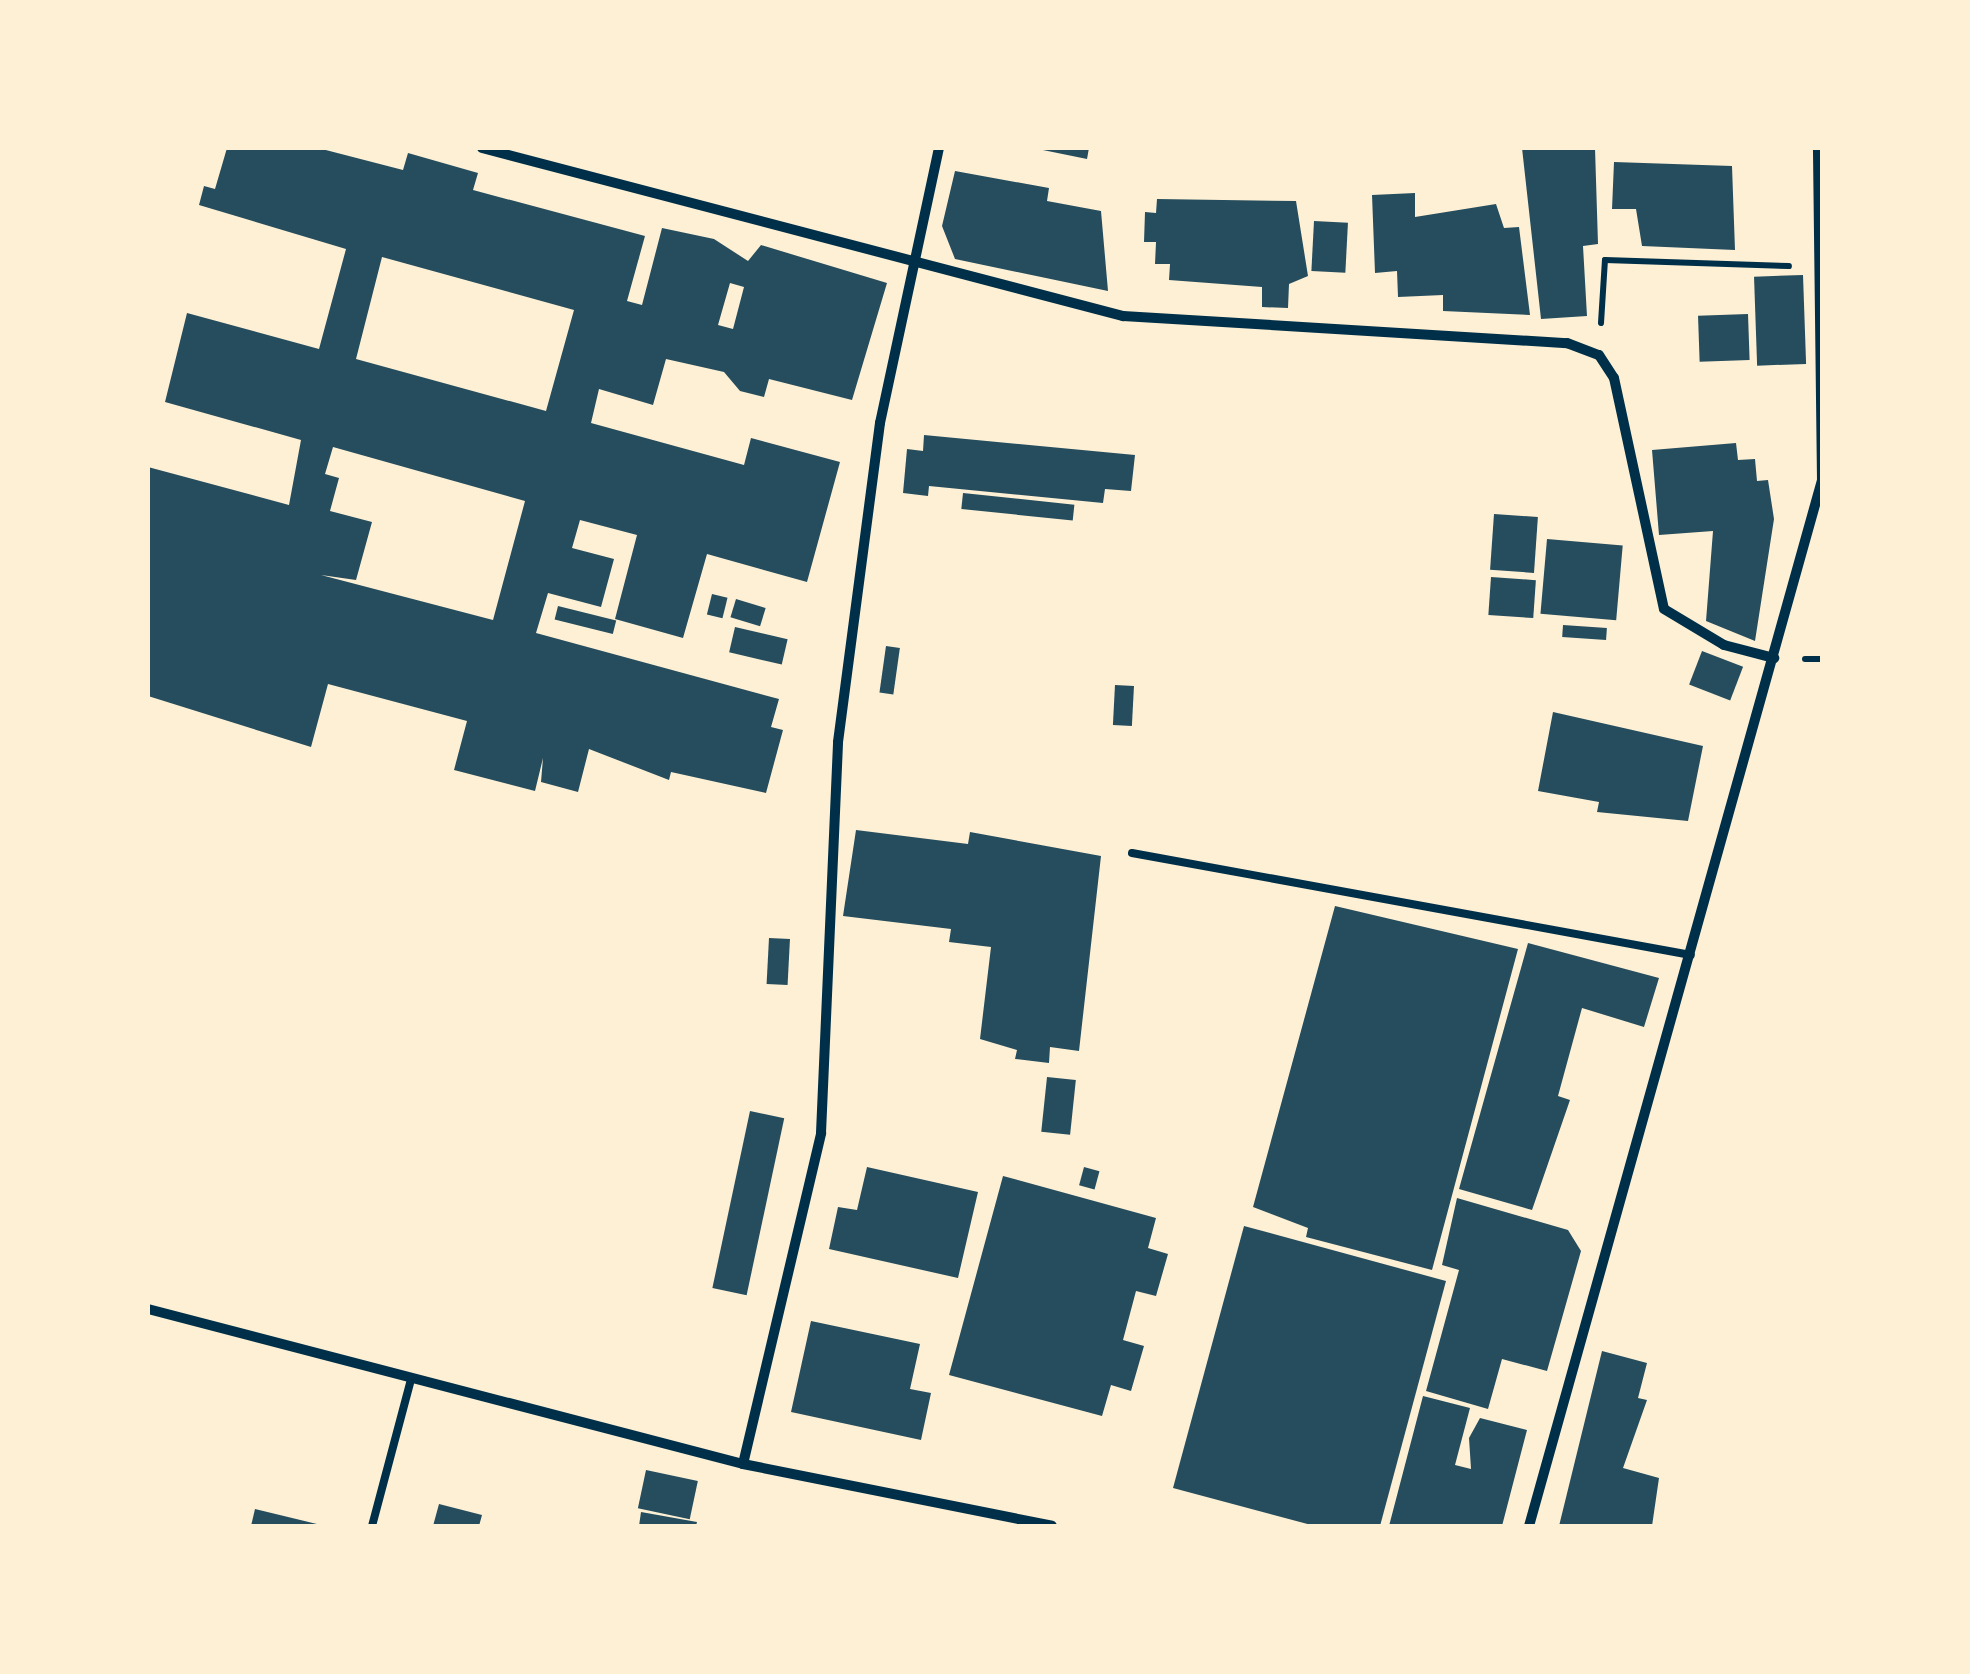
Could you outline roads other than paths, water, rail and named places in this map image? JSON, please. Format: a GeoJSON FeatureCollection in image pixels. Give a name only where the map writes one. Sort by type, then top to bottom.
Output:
{"type":"FeatureCollection","features":[{"type":"Feature","properties":{"kind":"street"},"geometry":{"type":"LineString","coordinates":[[482,148],[914,267],[1123,316],[1567,343],[1600,355],[1614,378],[1664,609],[1724,645],[1774,658]]}},
{"type":"Feature","properties":{"kind":"street"},"geometry":{"type":"LineString","coordinates":[[743,1464],[821,1133],[838,742],[880,423],[938,148]]}},
{"type":"Feature","properties":{"kind":"street"},"geometry":{"type":"LineString","coordinates":[[1530,1526],[1822,480],[1818,148]]}},
{"type":"Feature","properties":{"kind":"street"},"geometry":{"type":"LineString","coordinates":[[148,1309],[743,1464],[1052,1526]]}},
{"type":"Feature","properties":{"kind":"lane"},"geometry":{"type":"LineString","coordinates":[[1132,853],[1691,955]]}},
{"type":"Feature","properties":{"kind":"lane"},"geometry":{"type":"LineString","coordinates":[[372,1526],[412,1379]]}}]}
